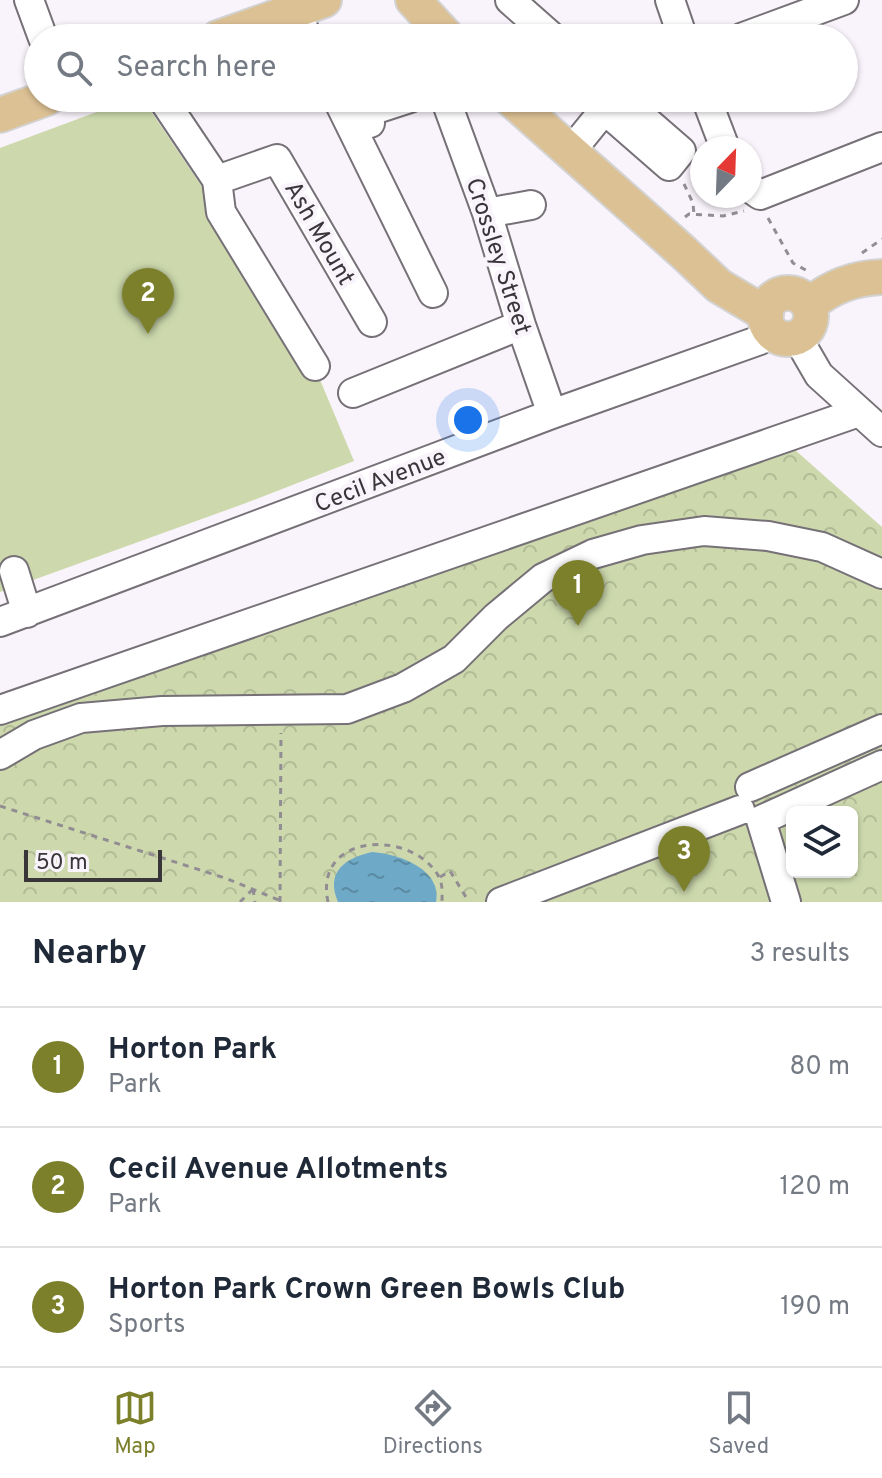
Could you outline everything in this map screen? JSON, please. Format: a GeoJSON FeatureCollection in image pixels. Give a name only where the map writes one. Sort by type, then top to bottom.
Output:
{"type":"FeatureCollection","features":[{"type":"Feature","properties":{"kind":"main road"},"geometry":{"type":"LineString","coordinates":[[414,1],[435,24]]}},
{"type":"Feature","properties":{"kind":"main road"},"geometry":{"type":"LineString","coordinates":[[276,24],[309,16]]}},
{"type":"Feature","properties":{"kind":"main road"},"geometry":{"type":"LineString","coordinates":[[0,115],[24,106]]}},
{"type":"Feature","properties":{"kind":"main road"},"geometry":{"type":"LineString","coordinates":[[526,112],[719,286],[784,316],[847,282],[882,277]]}},
{"type":"Feature","properties":{"kind":"street"},"geometry":{"type":"LineString","coordinates":[[497,0],[491,6],[511,24]]}},
{"type":"Feature","properties":{"kind":"street"},"geometry":{"type":"LineString","coordinates":[[510,0],[537,24]]}},
{"type":"Feature","properties":{"kind":"street"},"geometry":{"type":"LineString","coordinates":[[670,0],[678,24]]}},
{"type":"Feature","properties":{"kind":"street"},"geometry":{"type":"LineString","coordinates":[[779,24],[844,0]]}},
{"type":"Feature","properties":{"kind":"street"},"geometry":{"type":"LineString","coordinates":[[36,3],[40,24]]}},
{"type":"Feature","properties":{"kind":"street"},"geometry":{"type":"LineString","coordinates":[[171,112],[217,180],[221,212],[315,366]]}},
{"type":"Feature","properties":{"kind":"street"},"geometry":{"type":"LineString","coordinates":[[344,112],[433,293]]}},
{"type":"Feature","properties":{"kind":"street"},"geometry":{"type":"LineString","coordinates":[[367,112],[370,123]]}},
{"type":"Feature","properties":{"kind":"street","name":"Crossley Street"},"geometry":{"type":"LineString","coordinates":[[450,112],[487,213],[552,414]]}},
{"type":"Feature","properties":{"kind":"street"},"geometry":{"type":"LineString","coordinates":[[571,151],[600,112]]}},
{"type":"Feature","properties":{"kind":"street"},"geometry":{"type":"LineString","coordinates":[[618,112],[669,166]]}},
{"type":"Feature","properties":{"kind":"street"},"geometry":{"type":"LineString","coordinates":[[711,112],[720,136]]}},
{"type":"Feature","properties":{"kind":"street"},"geometry":{"type":"LineString","coordinates":[[762,189],[882,147]]}},
{"type":"Feature","properties":{"kind":"street","name":"Ash Mount"},"geometry":{"type":"LineString","coordinates":[[217,180],[277,159],[372,322]]}},
{"type":"Feature","properties":{"kind":"street"},"geometry":{"type":"LineString","coordinates":[[487,213],[531,205]]}},
{"type":"Feature","properties":{"kind":"street"},"geometry":{"type":"LineString","coordinates":[[784,316],[819,375],[882,432]]}},
{"type":"Feature","properties":{"kind":"street","name":"Cecil Avenue"},"geometry":{"type":"LineString","coordinates":[[13,617],[552,414],[784,316]]}},
{"type":"Feature","properties":{"kind":"street"},"geometry":{"type":"LineString","coordinates":[[353,393],[521,325]]}},
{"type":"Feature","properties":{"kind":"street"},"geometry":{"type":"LineString","coordinates":[[0,710],[859,412]]}},
{"type":"Feature","properties":{"kind":"street"},"geometry":{"type":"LineString","coordinates":[[0,755],[34,735],[81,718],[162,711],[347,709],[403,688],[454,659],[496,617],[543,578],[593,554],[642,540],[704,531],[768,536],[822,547],[882,574]]}},
{"type":"Feature","properties":{"kind":"street"},"geometry":{"type":"LineString","coordinates":[[13,617],[14,571]]}},
{"type":"Feature","properties":{"kind":"street"},"geometry":{"type":"LineString","coordinates":[[750,805],[833,751],[882,729]]}},
{"type":"Feature","properties":{"kind":"street"},"geometry":{"type":"LineString","coordinates":[[833,751],[840,783]]}},
{"type":"Feature","properties":{"kind":"street"},"geometry":{"type":"LineString","coordinates":[[501,902],[750,805],[840,783],[882,765]]}},
{"type":"Feature","properties":{"kind":"street"},"geometry":{"type":"LineString","coordinates":[[750,805],[786,902]]}},
{"type":"Feature","properties":{"kind":"path"},"geometry":{"type":"LineString","coordinates":[[669,166],[684,184],[693,203],[694,215]]}},
{"type":"Feature","properties":{"kind":"path"},"geometry":{"type":"LineString","coordinates":[[762,207],[793,263],[784,316]]}},
{"type":"Feature","properties":{"kind":"path"},"geometry":{"type":"LineString","coordinates":[[673,242],[689,214],[723,216],[748,208]]}},
{"type":"Feature","properties":{"kind":"path"},"geometry":{"type":"LineString","coordinates":[[0,806],[253,889],[279,901],[281,709]]}},
{"type":"Feature","properties":{"kind":"path"},"geometry":{"type":"LineString","coordinates":[[328,902],[328,873],[337,858],[349,850],[382,843],[416,856],[431,866],[442,887],[442,902]]}},
{"type":"Feature","properties":{"kind":"path"},"geometry":{"type":"LineString","coordinates":[[439,878],[450,871],[469,902]]}},
{"type":"Feature","properties":{"kind":"path"},"geometry":{"type":"LineString","coordinates":[[240,902],[253,889]]}},
{"type":"Feature","properties":{"kind":"path"},"geometry":{"type":"LineString","coordinates":[[253,889],[255,902]]}},
{"type":"Feature","properties":{"kind":"green space"},"geometry":{"type":"Polygon","coordinates":[[[96,112],[151,112],[274,293],[318,375],[354,461],[0,592],[0,148],[96,112]]]}},
{"type":"Feature","properties":{"kind":"green space"},"geometry":{"type":"Polygon","coordinates":[[[785,441],[882,527],[882,902],[0,902],[0,725],[785,441]]]}},
{"type":"Feature","properties":{"kind":"water"},"geometry":{"type":"Polygon","coordinates":[[[372,852],[406,860],[426,872],[436,890],[436,902],[338,902],[334,882],[340,868],[353,858],[372,852]]]}},
{"type":"Feature","properties":{"kind":"place","name":"Cecil Avenue Allotments"},"geometry":{"type":"Point","coordinates":[148,334]}},
{"type":"Feature","properties":{"kind":"place","name":"Horton Park"},"geometry":{"type":"Point","coordinates":[578,626]}},
{"type":"Feature","properties":{"kind":"place","name":"Horton Park Crown Green Bowls Club"},"geometry":{"type":"Point","coordinates":[684,892]}}]}
